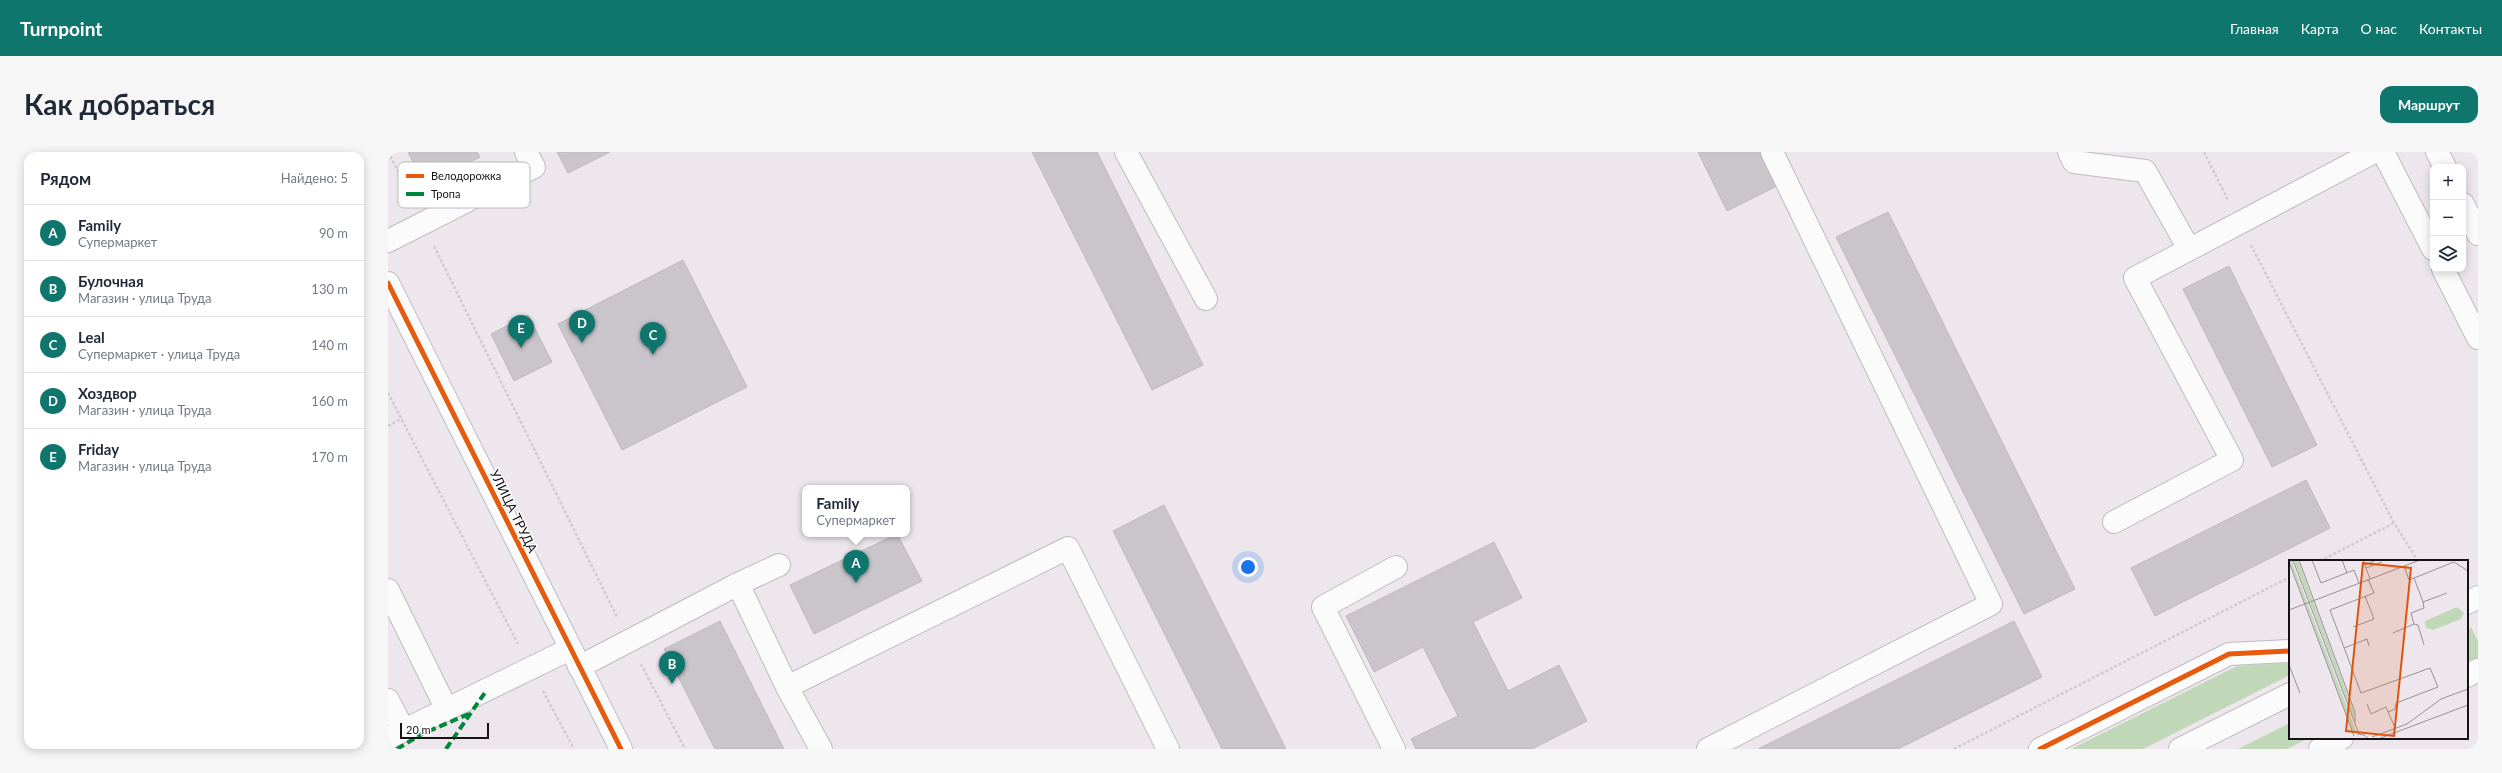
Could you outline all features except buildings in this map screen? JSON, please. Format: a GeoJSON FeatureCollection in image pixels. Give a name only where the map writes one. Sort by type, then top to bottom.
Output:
{"type":"FeatureCollection","features":[{"type":"Feature","properties":{"kind":"street"},"geometry":{"type":"LineString","coordinates":[[526,152],[534,167],[530,169]]}},
{"type":"Feature","properties":{"kind":"street"},"geometry":{"type":"LineString","coordinates":[[1126,152],[1206,299]]}},
{"type":"Feature","properties":{"kind":"street"},"geometry":{"type":"LineString","coordinates":[[1708,749],[1991,604],[1772,152]]}},
{"type":"Feature","properties":{"kind":"street"},"geometry":{"type":"LineString","coordinates":[[2069,152],[2074,162],[2145,171],[2189,249]]}},
{"type":"Feature","properties":{"kind":"street"},"geometry":{"type":"LineString","coordinates":[[2114,522],[2232,460],[2135,278],[2374,152]]}},
{"type":"Feature","properties":{"kind":"street"},"geometry":{"type":"LineString","coordinates":[[2384,152],[2430,243]]}},
{"type":"Feature","properties":{"kind":"street"},"geometry":{"type":"LineString","coordinates":[[2437,152],[2443,164]]}},
{"type":"Feature","properties":{"kind":"street"},"geometry":{"type":"LineString","coordinates":[[388,241],[453,208]]}},
{"type":"Feature","properties":{"kind":"street"},"geometry":{"type":"LineString","coordinates":[[2466,210],[2478,234]]}},
{"type":"Feature","properties":{"kind":"street"},"geometry":{"type":"LineString","coordinates":[[2445,272],[2478,338]]}},
{"type":"Feature","properties":{"kind":"street","name":"УЛИЦА ТРУДА"},"geometry":{"type":"LineString","coordinates":[[388,283],[574,658],[621,749]]}},
{"type":"Feature","properties":{"kind":"street"},"geometry":{"type":"LineString","coordinates":[[787,687],[1068,548],[1168,749]]}},
{"type":"Feature","properties":{"kind":"street"},"geometry":{"type":"LineString","coordinates":[[388,700],[396,734],[531,668],[574,658],[630,641],[738,584],[779,565]]}},
{"type":"Feature","properties":{"kind":"street"},"geometry":{"type":"LineString","coordinates":[[1394,749],[1323,607],[1396,567]]}},
{"type":"Feature","properties":{"kind":"street"},"geometry":{"type":"LineString","coordinates":[[738,584],[787,687],[821,749]]}},
{"type":"Feature","properties":{"kind":"street"},"geometry":{"type":"LineString","coordinates":[[388,590],[447,710]]}},
{"type":"Feature","properties":{"kind":"street"},"geometry":{"type":"LineString","coordinates":[[2468,602],[2478,597]]}},
{"type":"Feature","properties":{"kind":"street"},"geometry":{"type":"LineString","coordinates":[[2040,749],[2229,654],[2289,651]]}},
{"type":"Feature","properties":{"kind":"street"},"geometry":{"type":"LineString","coordinates":[[2468,675],[2478,670]]}},
{"type":"Feature","properties":{"kind":"street"},"geometry":{"type":"LineString","coordinates":[[2180,749],[2289,694]]}},
{"type":"Feature","properties":{"kind":"street"},"geometry":{"type":"LineString","coordinates":[[2320,749],[2340,739]]}},
{"type":"Feature","properties":{"kind":"path"},"geometry":{"type":"LineString","coordinates":[[388,152],[398,172]]}},
{"type":"Feature","properties":{"kind":"path"},"geometry":{"type":"LineString","coordinates":[[2204,152],[2394,523],[2417,560]]}},
{"type":"Feature","properties":{"kind":"path"},"geometry":{"type":"LineString","coordinates":[[416,208],[590,564],[685,749]]}},
{"type":"Feature","properties":{"kind":"path"},"geometry":{"type":"LineString","coordinates":[[388,393],[574,749]]}},
{"type":"Feature","properties":{"kind":"path"},"geometry":{"type":"LineString","coordinates":[[388,426],[401,419]]}},
{"type":"Feature","properties":{"kind":"path"},"geometry":{"type":"LineString","coordinates":[[2322,560],[2394,523]]}},
{"type":"Feature","properties":{"kind":"path"},"geometry":{"type":"LineString","coordinates":[[1954,749],[2289,577]]}},
{"type":"Feature","properties":{"kind":"green space"},"geometry":{"type":"Polygon","coordinates":[[[2471,627],[2478,641],[2478,660],[2468,660],[2468,632],[2471,627]]]}},
{"type":"Feature","properties":{"kind":"green space"},"geometry":{"type":"Polygon","coordinates":[[[2289,663],[2289,676],[2143,749],[2071,749],[2237,666],[2289,663]]]}},
{"type":"Feature","properties":{"kind":"green space"},"geometry":{"type":"Polygon","coordinates":[[[2289,724],[2289,739],[2307,739],[2287,749],[2238,749],[2289,724]]]}},
{"type":"Feature","properties":{"kind":"marked path"},"geometry":{"type":"LineString","coordinates":[[446,749],[486,691]]}},
{"type":"Feature","properties":{"kind":"marked path"},"geometry":{"type":"LineString","coordinates":[[397,749],[422,734],[471,713]]}},
{"type":"Feature","properties":{"kind":"cycle path"},"geometry":{"type":"LineString","coordinates":[[388,283],[621,749]]}},
{"type":"Feature","properties":{"kind":"cycle path"},"geometry":{"type":"LineString","coordinates":[[2040,749],[2229,654],[2289,651]]}},
{"type":"Feature","properties":{"kind":"place","name":"Хоздвор"},"geometry":{"type":"Point","coordinates":[582,343]}},
{"type":"Feature","properties":{"kind":"place","name":"Friday"},"geometry":{"type":"Point","coordinates":[521,348]}},
{"type":"Feature","properties":{"kind":"place","name":"Leal"},"geometry":{"type":"Point","coordinates":[653,355]}},
{"type":"Feature","properties":{"kind":"place","name":"Family"},"geometry":{"type":"Point","coordinates":[856,583]}},
{"type":"Feature","properties":{"kind":"place","name":"Булочная"},"geometry":{"type":"Point","coordinates":[672,684]}}]}
